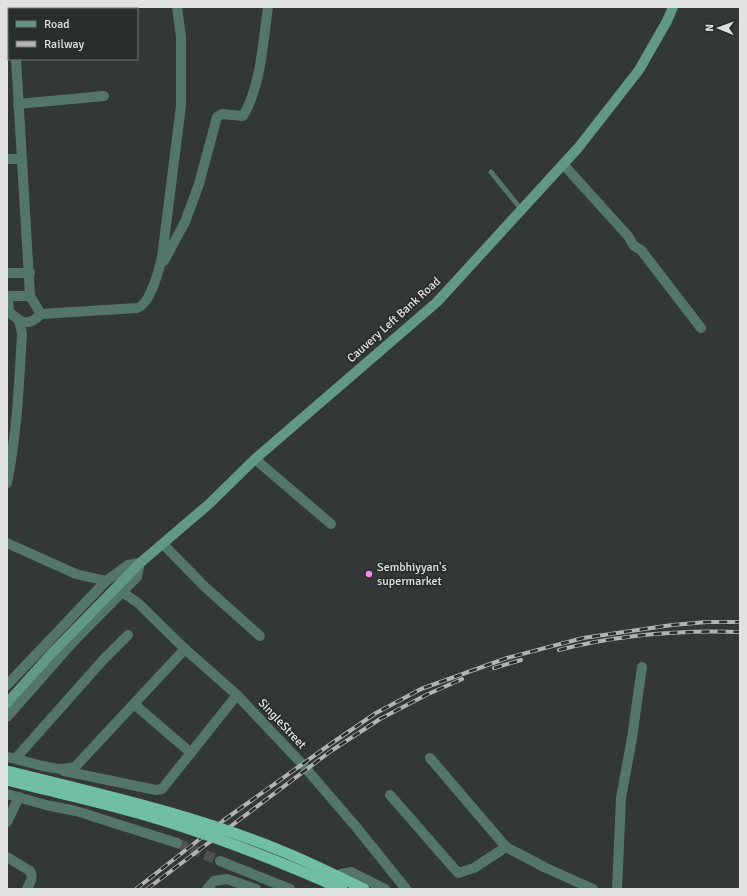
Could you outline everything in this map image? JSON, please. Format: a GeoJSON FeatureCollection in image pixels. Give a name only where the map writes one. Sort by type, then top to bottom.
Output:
{"type":"FeatureCollection","features":[{"type":"Feature","properties":{"kind":"highway"},"geometry":{"type":"LineString","coordinates":[[7,771],[140,804],[199,821],[284,852],[364,889]]}},
{"type":"Feature","properties":{"kind":"highway"},"geometry":{"type":"LineString","coordinates":[[7,780],[133,812],[192,830],[247,849],[342,889]]}},
{"type":"Feature","properties":{"kind":"main road","name":"Cauvery Left Bank Road"},"geometry":{"type":"LineString","coordinates":[[7,703],[50,655],[140,563],[209,504],[255,459],[437,302],[518,206],[578,148],[639,70],[674,7]]}},
{"type":"Feature","properties":{"kind":"street"},"geometry":{"type":"LineString","coordinates":[[160,268],[181,106],[181,37],[177,7]]}},
{"type":"Feature","properties":{"kind":"street"},"geometry":{"type":"LineString","coordinates":[[30,296],[7,296],[9,312],[22,322],[34,321],[41,314],[140,307],[144,304],[160,268],[185,222],[199,184],[216,118],[222,114],[243,116],[249,103],[259,74],[268,7]]}},
{"type":"Feature","properties":{"kind":"street"},"geometry":{"type":"LineString","coordinates":[[16,60],[21,159],[30,272],[30,296],[41,314]]}},
{"type":"Feature","properties":{"kind":"street"},"geometry":{"type":"LineString","coordinates":[[18,104],[104,96]]}},
{"type":"Feature","properties":{"kind":"street"},"geometry":{"type":"LineString","coordinates":[[7,159],[21,159]]}},
{"type":"Feature","properties":{"kind":"street"},"geometry":{"type":"LineString","coordinates":[[563,164],[628,236],[634,246],[641,250],[701,328]]}},
{"type":"Feature","properties":{"kind":"street"},"geometry":{"type":"LineString","coordinates":[[7,273],[30,272]]}},
{"type":"Feature","properties":{"kind":"street"},"geometry":{"type":"LineString","coordinates":[[7,483],[9,461],[16,425],[22,334],[19,320]]}},
{"type":"Feature","properties":{"kind":"street"},"geometry":{"type":"LineString","coordinates":[[255,459],[331,524]]}},
{"type":"Feature","properties":{"kind":"street"},"geometry":{"type":"LineString","coordinates":[[7,543],[76,574],[106,581]]}},
{"type":"Feature","properties":{"kind":"street"},"geometry":{"type":"LineString","coordinates":[[163,544],[205,587],[260,636]]}},
{"type":"Feature","properties":{"kind":"street"},"geometry":{"type":"LineString","coordinates":[[7,685],[106,581],[128,565],[140,563],[137,577],[73,642],[7,717]]}},
{"type":"Feature","properties":{"kind":"street","name":"SingleStreet"},"geometry":{"type":"LineString","coordinates":[[122,592],[138,603],[237,695],[302,764],[357,828],[406,889]]}},
{"type":"Feature","properties":{"kind":"street"},"geometry":{"type":"LineString","coordinates":[[11,758],[128,635]]}},
{"type":"Feature","properties":{"kind":"street"},"geometry":{"type":"LineString","coordinates":[[58,769],[76,766],[186,649]]}},
{"type":"Feature","properties":{"kind":"street"},"geometry":{"type":"LineString","coordinates":[[617,889],[621,798],[632,738],[642,667]]}},
{"type":"Feature","properties":{"kind":"street"},"geometry":{"type":"LineString","coordinates":[[11,758],[80,775],[159,790],[165,785],[237,695]]}},
{"type":"Feature","properties":{"kind":"street"},"geometry":{"type":"LineString","coordinates":[[134,704],[191,753]]}},
{"type":"Feature","properties":{"kind":"street"},"geometry":{"type":"LineString","coordinates":[[430,758],[506,847],[546,868],[593,889]]}},
{"type":"Feature","properties":{"kind":"street"},"geometry":{"type":"LineString","coordinates":[[7,794],[46,805],[76,811],[177,843]]}},
{"type":"Feature","properties":{"kind":"street"},"geometry":{"type":"LineString","coordinates":[[390,795],[458,873],[474,868],[506,847]]}},
{"type":"Feature","properties":{"kind":"street"},"geometry":{"type":"LineString","coordinates":[[7,822],[19,797]]}},
{"type":"Feature","properties":{"kind":"street"},"geometry":{"type":"LineString","coordinates":[[7,857],[31,872],[31,881],[27,889]]}},
{"type":"Feature","properties":{"kind":"street"},"geometry":{"type":"LineString","coordinates":[[220,861],[290,889]]}},
{"type":"Feature","properties":{"kind":"street"},"geometry":{"type":"LineString","coordinates":[[328,889],[341,874],[351,872],[385,889]]}},
{"type":"Feature","properties":{"kind":"street"},"geometry":{"type":"LineString","coordinates":[[207,889],[214,881],[227,878],[256,889]]}},
{"type":"Feature","properties":{"kind":"lane"},"geometry":{"type":"LineString","coordinates":[[491,172],[518,206]]}},
{"type":"Feature","properties":{"kind":"tunnel"},"geometry":{"type":"LineString","coordinates":[[177,843],[220,861]]}},
{"type":"Feature","properties":{"kind":"railway"},"geometry":{"type":"LineString","coordinates":[[136,889],[224,820],[332,743],[376,713],[421,689],[507,658],[583,638],[672,625],[707,622],[740,622]]}},
{"type":"Feature","properties":{"kind":"railway"},"geometry":{"type":"LineString","coordinates":[[559,650],[626,637],[672,633],[740,632]]}},
{"type":"Feature","properties":{"kind":"railway"},"geometry":{"type":"LineString","coordinates":[[494,668],[521,660]]}},
{"type":"Feature","properties":{"kind":"railway"},"geometry":{"type":"LineString","coordinates":[[147,889],[331,751],[380,719],[426,695],[462,679]]}},
{"type":"Feature","properties":{"kind":"place","name":"Sembhiyyan's supermarket"},"geometry":{"type":"Point","coordinates":[369,574]}}]}
